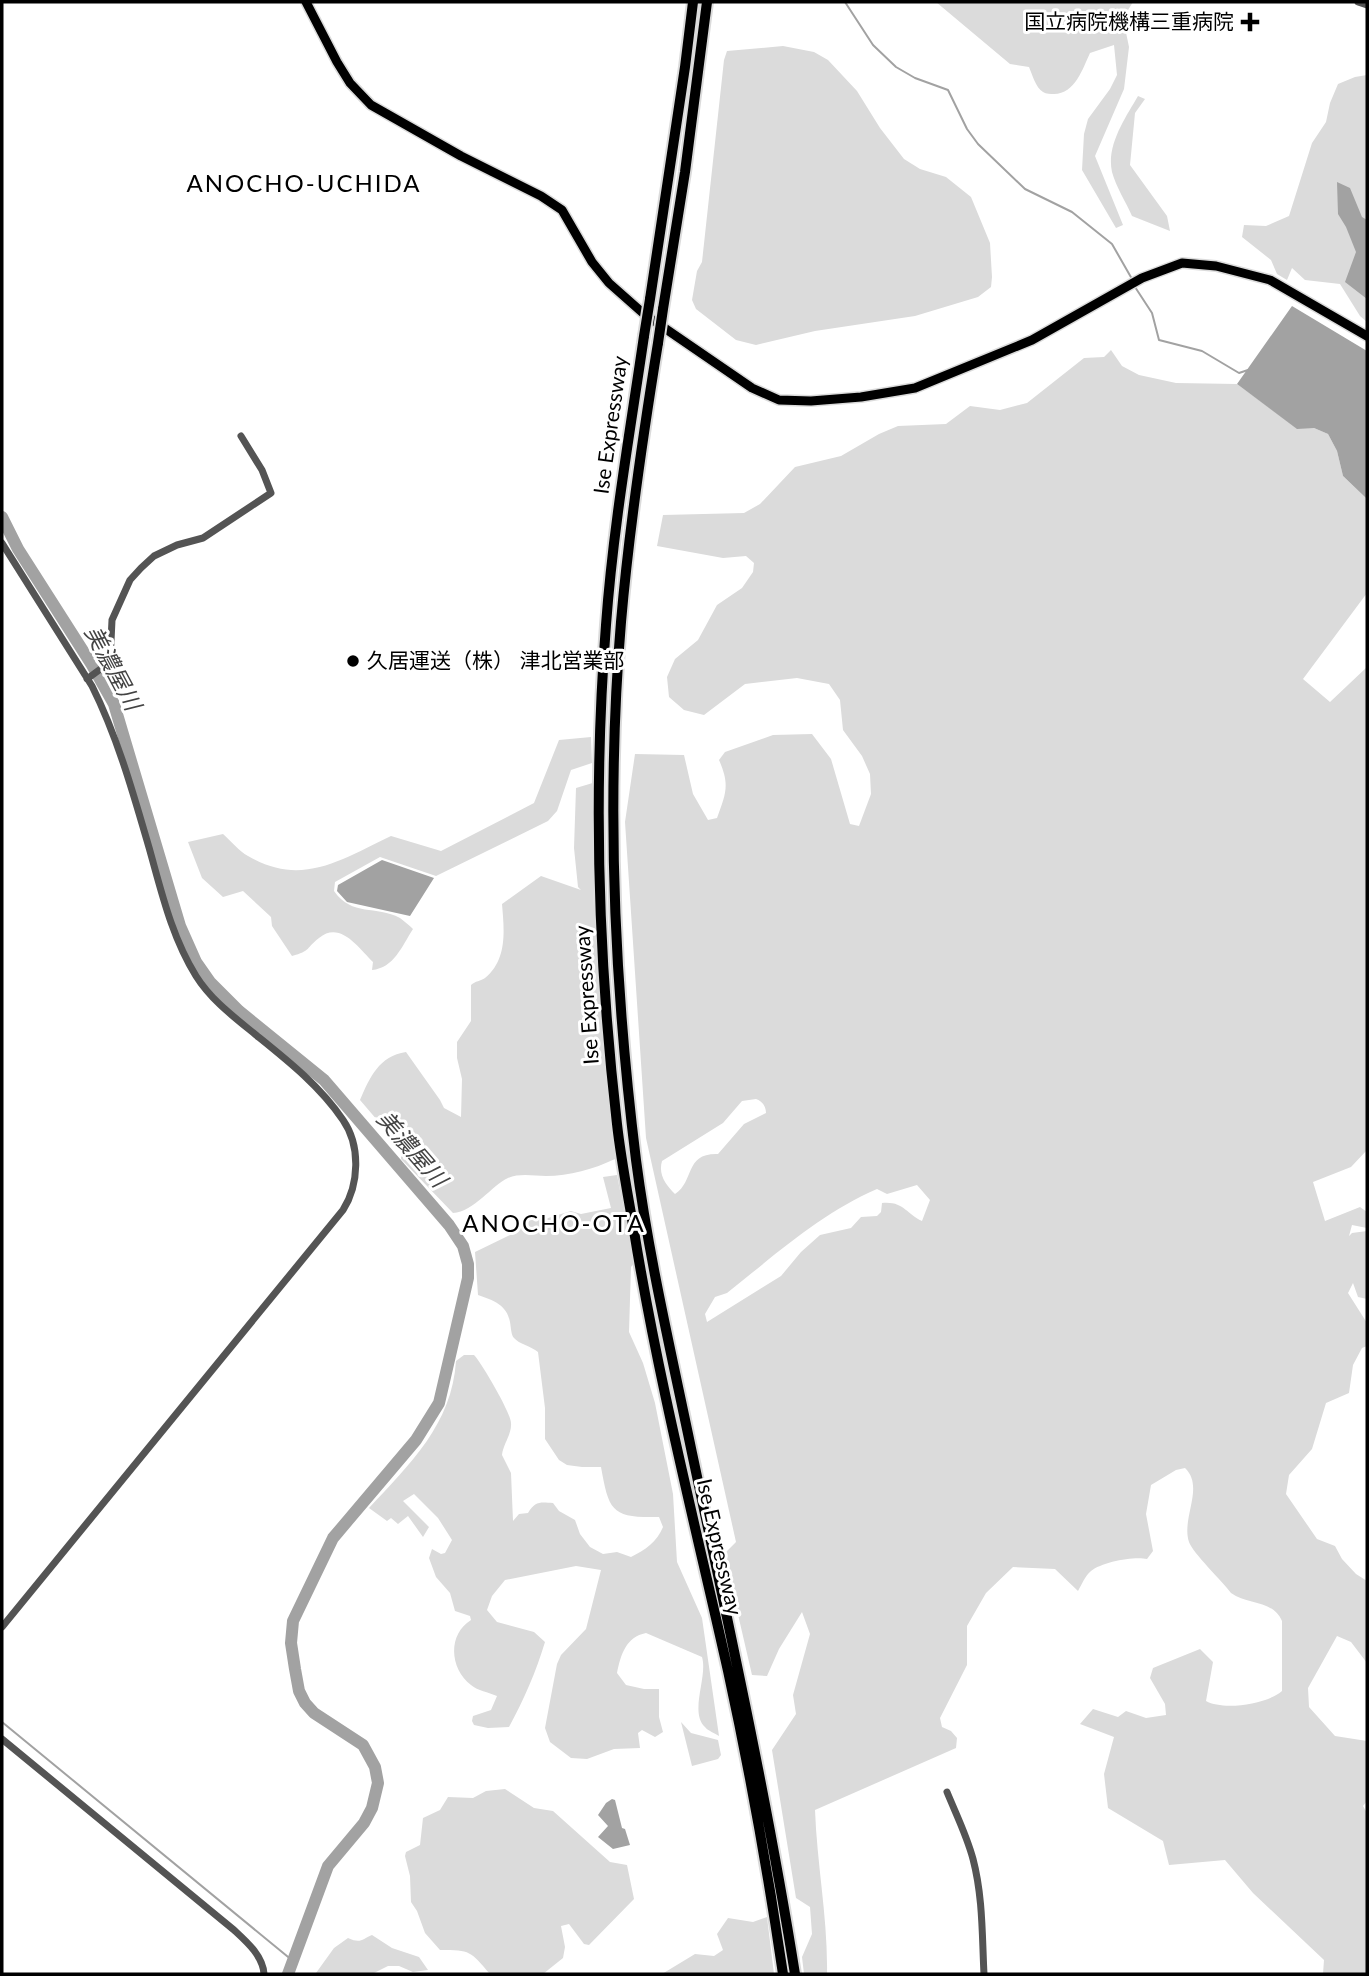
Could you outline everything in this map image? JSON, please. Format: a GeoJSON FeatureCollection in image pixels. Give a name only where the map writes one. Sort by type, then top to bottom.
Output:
{"type":"FeatureCollection","features":[{"type":"Feature","properties":{"kind":"highway","name":"Ise Expressway"},"geometry":{"type":"LineString","coordinates":[[692,2],[683,80],[616,530],[603,670],[599,873],[609,1046],[617,1128],[645,1302],[761,1806]]}},
{"type":"Feature","properties":{"kind":"highway","name":"Ise Expressway"},"geometry":{"type":"LineString","coordinates":[[706,2],[687,160],[636,493],[620,640],[614,817],[618,979],[635,1151],[658,1295],[795,1974]]}},
{"type":"Feature","properties":{"kind":"highway","name":"Ise Expressway"},"geometry":{"type":"LineString","coordinates":[[766,1835],[783,1974]]}},
{"type":"Feature","properties":{"kind":"main road"},"geometry":{"type":"LineString","coordinates":[[306,2],[350,83],[371,105],[461,156],[541,196],[562,210],[593,262],[618,291],[644,314],[752,388],[779,400],[811,401],[861,397],[915,388],[1032,340],[1133,282],[1182,263],[1216,266],[1270,280],[1367,337]]}},
{"type":"Feature","properties":{"kind":"street"},"geometry":{"type":"LineString","coordinates":[[1358,2],[1367,5]]}},
{"type":"Feature","properties":{"kind":"street"},"geometry":{"type":"LineString","coordinates":[[90,678],[105,668],[111,656],[112,620],[130,580],[141,568],[154,556],[177,545],[203,538],[271,493],[262,470],[241,436]]}},
{"type":"Feature","properties":{"kind":"street"},"geometry":{"type":"LineString","coordinates":[[2,542],[90,678],[110,724],[178,946],[205,991],[298,1070],[319,1090],[344,1121],[352,1138],[355,1177],[350,1199],[343,1210],[2,1627]]}},
{"type":"Feature","properties":{"kind":"street"},"geometry":{"type":"LineString","coordinates":[[2,1739],[234,1930],[251,1946],[264,1967],[264,1974]]}},
{"type":"Feature","properties":{"kind":"street"},"geometry":{"type":"LineString","coordinates":[[947,1792],[970,1849],[976,1872],[984,1974]]}},
{"type":"Feature","properties":{"kind":"shaded area"},"geometry":{"type":"Polygon","coordinates":[[[936,2],[1133,2],[1123,18],[1129,47],[1124,89],[1095,156],[1123,225],[1116,228],[1082,170],[1084,134],[1088,119],[1117,75],[1114,45],[1090,53],[1081,73],[1068,90],[1047,94],[1034,81],[1029,67],[1010,64],[936,2]]]}},
{"type":"Feature","properties":{"kind":"shaded area"},"geometry":{"type":"Polygon","coordinates":[[[783,46],[814,52],[828,60],[857,91],[880,128],[904,159],[920,169],[946,177],[971,197],[990,243],[991,287],[978,297],[915,316],[815,331],[756,345],[736,340],[696,309],[692,300],[697,271],[702,262],[724,60],[727,51],[783,46]]]}},
{"type":"Feature","properties":{"kind":"shaded area"},"geometry":{"type":"Polygon","coordinates":[[[1367,75],[1367,322],[1360,316],[1340,284],[1305,280],[1292,268],[1287,280],[1277,274],[1271,260],[1242,237],[1244,225],[1266,226],[1289,216],[1312,143],[1326,122],[1338,84],[1367,75]]]}},
{"type":"Feature","properties":{"kind":"shaded area"},"geometry":{"type":"Polygon","coordinates":[[[1138,96],[1145,99],[1135,113],[1130,165],[1167,216],[1170,231],[1132,216],[1112,172],[1114,142],[1138,96]]]}},
{"type":"Feature","properties":{"kind":"shaded area"},"geometry":{"type":"Polygon","coordinates":[[[1337,182],[1350,188],[1362,217],[1367,220],[1367,299],[1345,282],[1356,252],[1338,214],[1337,182]]]}},
{"type":"Feature","properties":{"kind":"shaded area"},"geometry":{"type":"Polygon","coordinates":[[[1292,306],[1367,351],[1367,499],[1343,476],[1337,451],[1328,434],[1314,428],[1297,429],[1237,384],[1292,306]]]}},
{"type":"Feature","properties":{"kind":"shaded area"},"geometry":{"type":"Polygon","coordinates":[[[1111,350],[1122,366],[1139,375],[1176,383],[1237,384],[1297,428],[1314,428],[1328,434],[1337,451],[1343,476],[1367,499],[1367,593],[1303,679],[1330,702],[1367,667],[1367,1150],[1351,1167],[1313,1182],[1325,1221],[1360,1207],[1367,1212],[1367,1228],[1352,1225],[1349,1236],[1367,1231],[1367,1299],[1358,1297],[1353,1283],[1348,1293],[1367,1323],[1367,1346],[1362,1348],[1353,1365],[1349,1393],[1326,1403],[1312,1449],[1289,1475],[1286,1494],[1317,1539],[1335,1546],[1342,1559],[1367,1581],[1367,1663],[1351,1642],[1337,1636],[1308,1688],[1309,1707],[1335,1736],[1367,1741],[1367,1801],[1363,1806],[1367,1813],[1367,1974],[1323,1974],[1324,1960],[1253,1893],[1225,1860],[1169,1865],[1163,1841],[1108,1808],[1104,1774],[1114,1737],[1080,1724],[1093,1709],[1118,1717],[1126,1711],[1146,1718],[1166,1715],[1165,1704],[1150,1678],[1153,1668],[1200,1649],[1213,1662],[1206,1701],[1223,1705],[1245,1705],[1275,1696],[1282,1691],[1282,1621],[1273,1609],[1231,1593],[1191,1547],[1187,1533],[1193,1484],[1185,1468],[1176,1470],[1151,1485],[1146,1514],[1153,1551],[1147,1559],[1118,1560],[1096,1568],[1087,1575],[1078,1591],[1055,1569],[1013,1567],[986,1593],[967,1626],[967,1665],[940,1718],[942,1727],[957,1738],[956,1748],[815,1810],[827,1974],[804,1974],[802,1957],[812,1934],[810,1907],[796,1898],[772,1750],[796,1714],[793,1695],[810,1634],[802,1612],[779,1649],[767,1676],[752,1675],[724,1554],[736,1542],[646,1138],[625,822],[635,754],[684,755],[693,794],[708,820],[717,818],[724,795],[725,776],[719,760],[725,752],[773,735],[812,734],[831,759],[850,824],[859,826],[871,794],[870,774],[862,756],[843,730],[840,700],[829,684],[797,678],[745,684],[704,715],[684,710],[669,697],[667,677],[675,659],[698,640],[717,605],[742,588],[753,572],[754,563],[746,556],[723,558],[657,546],[663,515],[744,513],[760,504],[795,467],[841,456],[898,426],[946,424],[970,406],[1000,410],[1027,403],[1084,358],[1104,357],[1111,350]],[[756,1099],[742,1101],[723,1123],[662,1161],[662,1175],[675,1194],[700,1158],[718,1154],[744,1124],[766,1113],[763,1104],[756,1099]],[[917,1185],[887,1194],[877,1189],[818,1222],[727,1293],[715,1297],[705,1314],[707,1322],[781,1276],[820,1235],[851,1228],[861,1217],[877,1216],[881,1212],[882,1203],[900,1206],[922,1221],[930,1200],[917,1185]]]}},
{"type":"Feature","properties":{"kind":"shaded area"},"geometry":{"type":"Polygon","coordinates":[[[591,737],[592,763],[571,770],[557,811],[548,821],[436,876],[380,857],[335,882],[334,891],[349,904],[356,908],[391,914],[413,929],[392,961],[380,968],[372,970],[373,962],[362,950],[349,938],[334,932],[327,933],[305,951],[292,956],[272,926],[271,917],[243,891],[223,897],[202,878],[188,842],[223,834],[248,856],[286,870],[321,867],[391,836],[441,851],[534,803],[559,740],[591,737]]]}},
{"type":"Feature","properties":{"kind":"shaded area"},"geometry":{"type":"Polygon","coordinates":[[[596,782],[593,891],[603,1049],[615,1159],[590,1169],[555,1176],[513,1176],[502,1181],[468,1208],[453,1213],[401,1159],[401,1148],[360,1100],[382,1063],[406,1052],[444,1108],[461,1117],[462,1079],[457,1058],[457,1042],[471,1021],[471,985],[485,978],[498,962],[501,953],[504,933],[502,904],[541,876],[581,890],[578,887],[574,848],[576,788],[596,782]]]}},
{"type":"Feature","properties":{"kind":"shaded area"},"geometry":{"type":"Polygon","coordinates":[[[382,860],[434,878],[410,916],[347,902],[337,891],[338,885],[382,860]]]}},
{"type":"Feature","properties":{"kind":"shaded area"},"geometry":{"type":"Polygon","coordinates":[[[617,1175],[634,1263],[631,1267],[629,1332],[643,1363],[655,1403],[673,1494],[677,1562],[702,1618],[719,1736],[705,1727],[699,1713],[702,1657],[646,1633],[629,1642],[617,1673],[626,1685],[659,1689],[659,1717],[663,1732],[655,1737],[642,1730],[638,1733],[640,1748],[614,1749],[587,1759],[571,1758],[550,1742],[545,1728],[557,1664],[561,1655],[586,1629],[601,1570],[576,1566],[505,1580],[492,1596],[487,1610],[497,1622],[534,1632],[545,1642],[538,1664],[509,1727],[488,1728],[474,1725],[473,1716],[491,1710],[497,1696],[471,1685],[455,1661],[458,1634],[471,1620],[470,1616],[455,1611],[450,1593],[436,1577],[429,1558],[432,1549],[441,1554],[445,1553],[452,1540],[438,1518],[414,1494],[403,1501],[429,1527],[423,1537],[408,1516],[398,1524],[391,1518],[387,1521],[369,1508],[413,1459],[438,1424],[453,1384],[456,1361],[464,1355],[474,1355],[510,1417],[510,1431],[502,1455],[511,1473],[513,1521],[519,1514],[528,1513],[536,1504],[553,1503],[559,1511],[575,1520],[580,1534],[590,1547],[603,1554],[617,1552],[631,1557],[657,1537],[663,1527],[659,1517],[631,1516],[615,1509],[610,1503],[601,1467],[567,1465],[559,1460],[545,1439],[545,1408],[538,1352],[514,1338],[503,1307],[478,1295],[475,1252],[518,1231],[528,1217],[545,1219],[571,1211],[581,1214],[611,1208],[603,1177],[617,1175]]]}},
{"type":"Feature","properties":{"kind":"shaded area"},"geometry":{"type":"Polygon","coordinates":[[[681,1722],[691,1733],[718,1740],[721,1755],[718,1759],[692,1766],[681,1722]]]}},
{"type":"Feature","properties":{"kind":"shaded area"},"geometry":{"type":"Polygon","coordinates":[[[505,1789],[534,1808],[553,1811],[610,1862],[627,1865],[634,1899],[589,1945],[584,1944],[569,1924],[561,1926],[565,1947],[563,1958],[543,1974],[490,1974],[469,1953],[440,1950],[425,1933],[411,1902],[410,1876],[405,1856],[406,1852],[420,1845],[423,1818],[440,1810],[448,1797],[473,1798],[486,1791],[505,1789]]]}},
{"type":"Feature","properties":{"kind":"shaded area"},"geometry":{"type":"Polygon","coordinates":[[[612,1799],[615,1800],[622,1828],[625,1829],[630,1845],[613,1849],[598,1837],[608,1826],[598,1815],[612,1799]]]}},
{"type":"Feature","properties":{"kind":"shaded area"},"geometry":{"type":"Polygon","coordinates":[[[767,1917],[774,1974],[662,1974],[695,1954],[714,1956],[723,1950],[717,1934],[728,1918],[753,1922],[767,1917]]]}},
{"type":"Feature","properties":{"kind":"shaded area"},"geometry":{"type":"Polygon","coordinates":[[[372,1935],[392,1948],[419,1957],[428,1970],[413,1972],[399,1966],[388,1966],[372,1974],[316,1973],[334,1948],[348,1938],[359,1941],[372,1935]]]}},
{"type":"Feature","properties":{"kind":"waterway"},"geometry":{"type":"LineString","coordinates":[[845,2],[873,45],[896,67],[915,78],[948,90],[967,129],[978,144],[1025,189],[1072,212],[1112,244],[1132,279]]}},
{"type":"Feature","properties":{"kind":"waterway"},"geometry":{"type":"LineString","coordinates":[[1135,287],[1152,313],[1159,340],[1202,351],[1239,373],[1248,370]]}},
{"type":"Feature","properties":{"kind":"waterway","name":"美濃屋川"},"geometry":{"type":"LineString","coordinates":[[2,517],[18,549],[114,704],[180,926],[196,962],[210,982],[239,1011],[324,1080],[449,1225],[463,1246],[468,1264],[468,1278],[439,1403],[416,1440],[333,1538],[293,1621],[291,1643],[299,1691],[305,1703],[314,1713],[363,1745],[375,1767],[378,1783],[372,1808],[364,1823],[328,1866],[288,1974]]}},
{"type":"Feature","properties":{"kind":"waterway"},"geometry":{"type":"LineString","coordinates":[[2,1722],[293,1961]]}},
{"type":"Feature","properties":{"kind":"place","name":"国立病院機構三重病院"},"geometry":{"type":"Point","coordinates":[1250,22]}},
{"type":"Feature","properties":{"kind":"place","name":"久居運送（株） 津北営業部"},"geometry":{"type":"Point","coordinates":[353,661]}},
{"type":"Feature","properties":{"kind":"district","name":"ANOCHO-UCHIDA"},"geometry":{"type":"Point","coordinates":[304,184]}},
{"type":"Feature","properties":{"kind":"district","name":"ANOCHO-OTA"},"geometry":{"type":"Point","coordinates":[554,1224]}}]}
